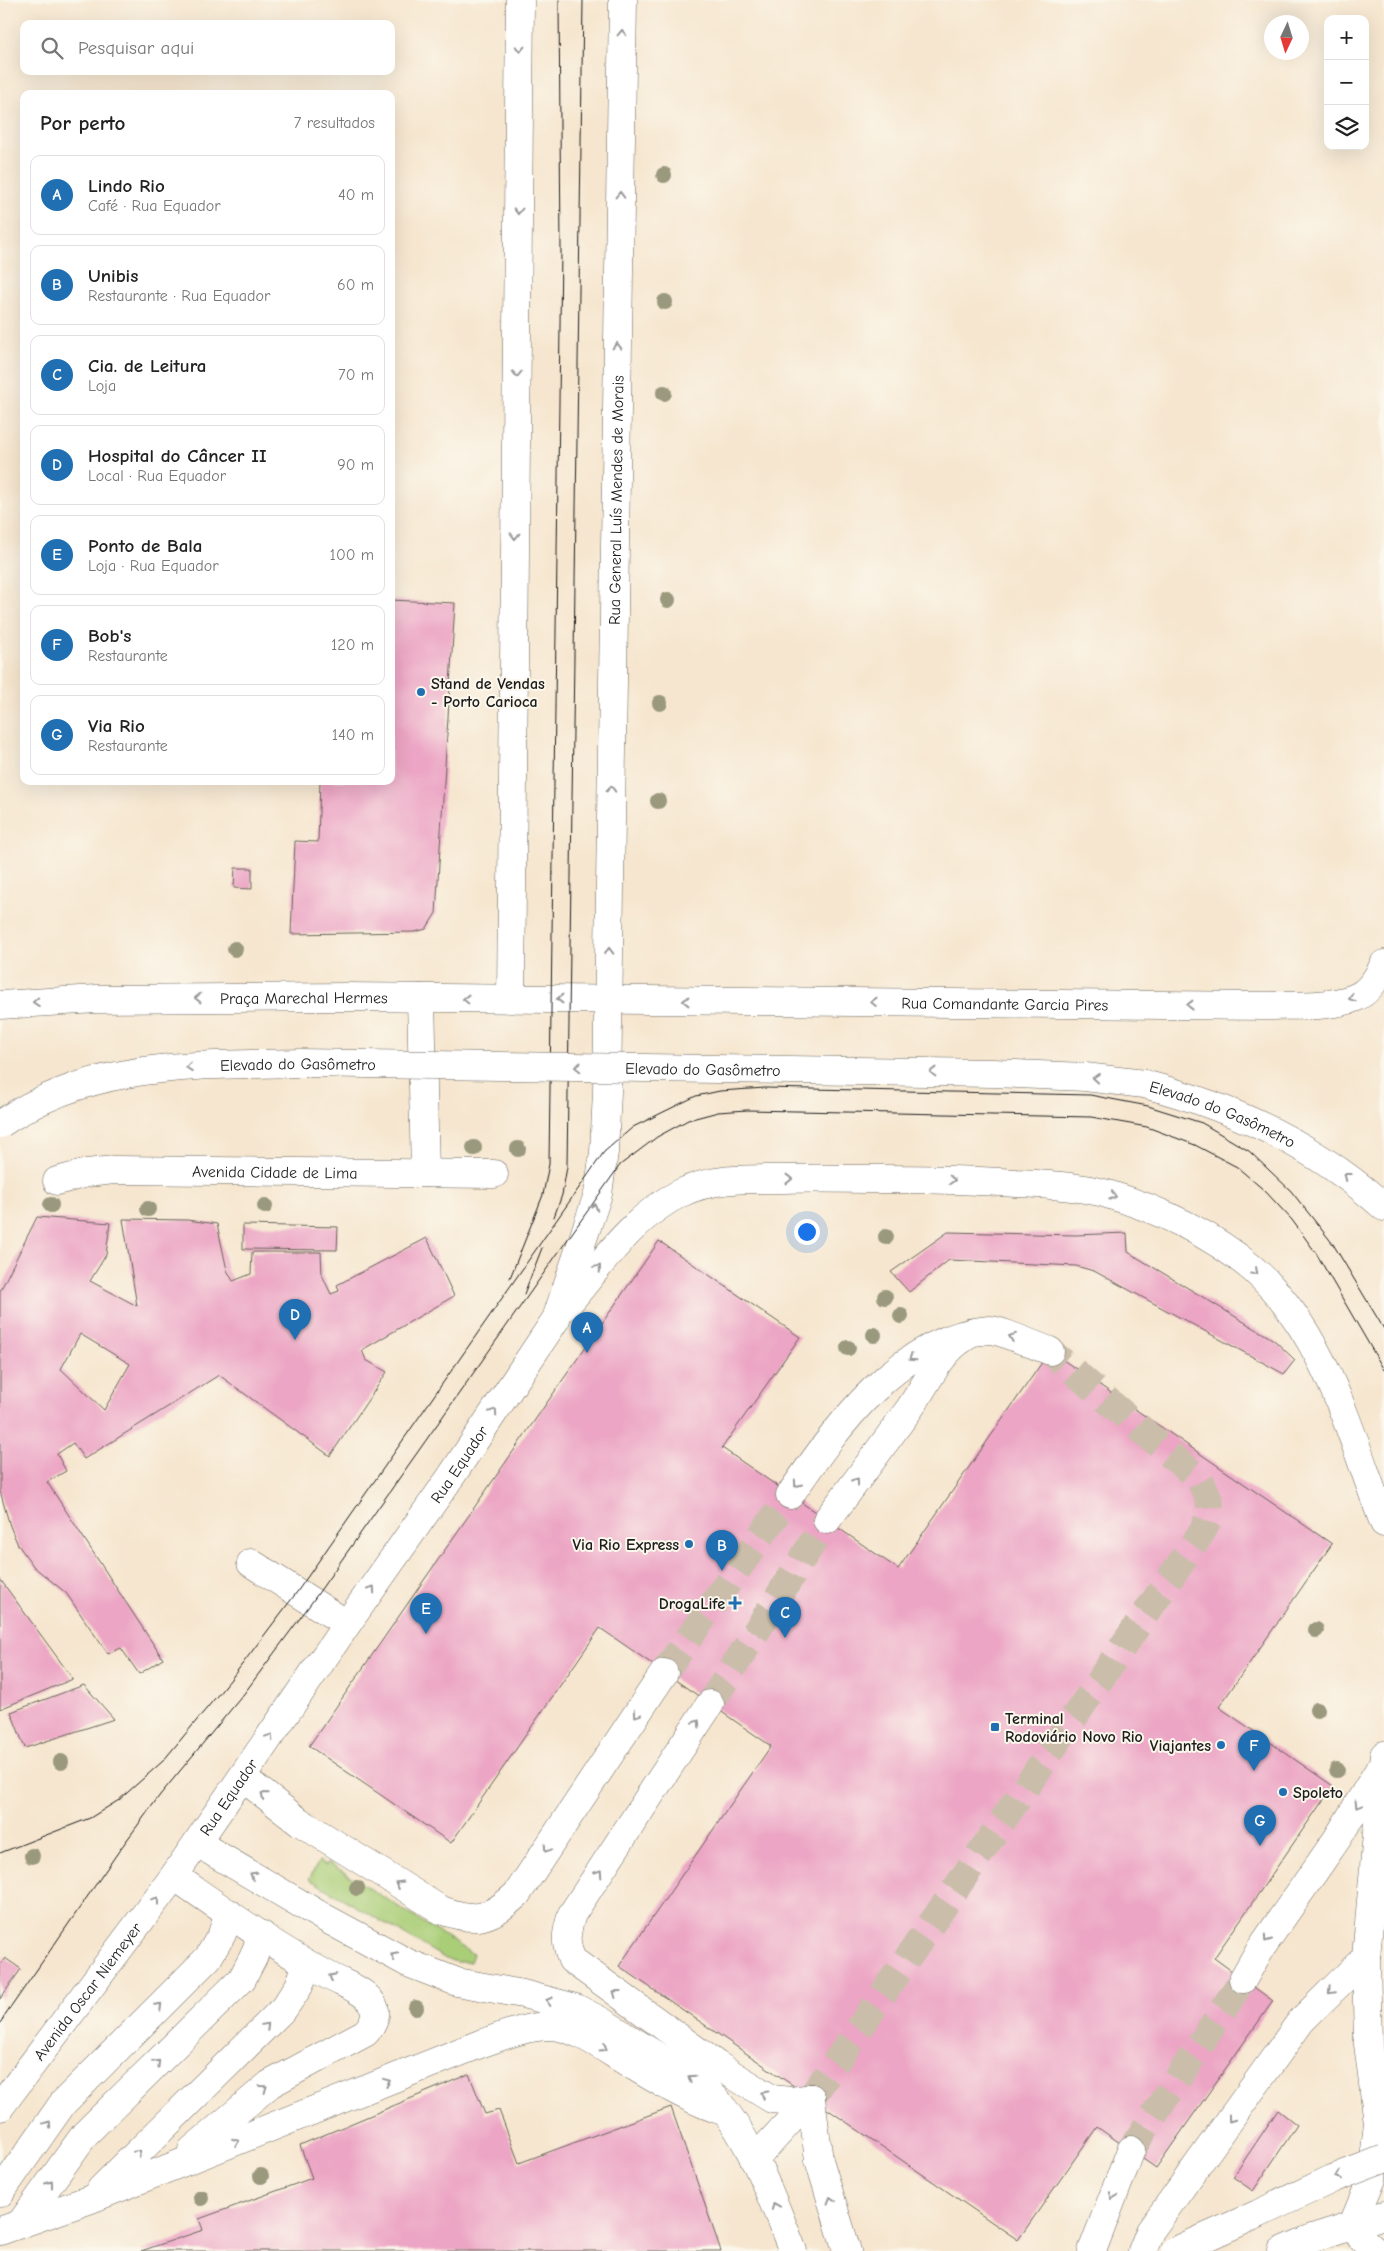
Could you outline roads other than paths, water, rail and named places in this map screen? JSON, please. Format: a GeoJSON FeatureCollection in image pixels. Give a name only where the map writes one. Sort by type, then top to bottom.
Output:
{"type":"FeatureCollection","features":[{"type":"Feature","properties":{"kind":"main road"},"geometry":{"type":"LineString","coordinates":[[511,999],[520,0]]}},
{"type":"Feature","properties":{"kind":"main road","name":"Rua General Luís Mendes de Morais"},"geometry":{"type":"LineString","coordinates":[[608,1000],[623,0]]}},
{"type":"Feature","properties":{"kind":"main road","name":"Rua Comandante Garcia Pires"},"geometry":{"type":"LineString","coordinates":[[608,1000],[1264,1006],[1308,1004],[1336,1002],[1355,998],[1367,989],[1379,975],[1384,964]]}},
{"type":"Feature","properties":{"kind":"main road"},"geometry":{"type":"LineString","coordinates":[[421,998],[425,1173]]}},
{"type":"Feature","properties":{"kind":"main road","name":"Praça Marechal Hermes"},"geometry":{"type":"LineString","coordinates":[[0,1005],[97,999],[421,998],[608,1000]]}},
{"type":"Feature","properties":{"kind":"main road","name":"Rua Equador"},"geometry":{"type":"LineString","coordinates":[[174,1876],[450,1478],[556,1319],[598,1194],[606,1134],[608,1000]]}},
{"type":"Feature","properties":{"kind":"main road","name":"Elevado do Gasômetro"},"geometry":{"type":"LineString","coordinates":[[0,1124],[34,1103],[70,1087],[125,1074],[196,1066],[299,1063],[992,1073],[1085,1077],[1144,1084],[1174,1092],[1254,1122],[1318,1156],[1342,1172],[1384,1207]]}},
{"type":"Feature","properties":{"kind":"main road","name":"Avenida Cidade de Lima"},"geometry":{"type":"LineString","coordinates":[[57,1181],[88,1173],[114,1170],[494,1174]]}},
{"type":"Feature","properties":{"kind":"main road"},"geometry":{"type":"LineString","coordinates":[[556,1319],[618,1245],[655,1210],[672,1198],[697,1186],[741,1180],[994,1181],[1071,1187],[1102,1193],[1145,1206],[1187,1224],[1232,1253],[1253,1270],[1282,1301],[1304,1332],[1338,1396],[1384,1523]]}},
{"type":"Feature","properties":{"kind":"main road"},"geometry":{"type":"LineString","coordinates":[[790,1495],[819,1453],[848,1418],[888,1376],[916,1354],[938,1343],[991,1329],[1050,1351]]}},
{"type":"Feature","properties":{"kind":"main road"},"geometry":{"type":"LineString","coordinates":[[828,1520],[911,1406],[945,1355],[957,1342],[973,1333]]}},
{"type":"Feature","properties":{"kind":"main road"},"geometry":{"type":"LineString","coordinates":[[848,1418],[867,1402],[884,1393],[898,1396],[911,1406]]}},
{"type":"Feature","properties":{"kind":"main road"},"geometry":{"type":"LineString","coordinates":[[251,1563],[347,1624]]}},
{"type":"Feature","properties":{"kind":"main road"},"geometry":{"type":"LineString","coordinates":[[243,1778],[300,1822],[441,1910],[460,1917],[482,1916],[499,1911],[518,1894],[664,1673]]}},
{"type":"Feature","properties":{"kind":"main road"},"geometry":{"type":"LineString","coordinates":[[710,1704],[572,1914],[567,1931],[566,1946],[572,1960],[717,2066],[772,2099],[790,2101],[812,2098]]}},
{"type":"Feature","properties":{"kind":"main road"},"geometry":{"type":"LineString","coordinates":[[1353,2224],[1372,2178],[1378,2123],[1368,2044],[1366,1957],[1384,1759]]}},
{"type":"Feature","properties":{"kind":"main road"},"geometry":{"type":"LineString","coordinates":[[1243,1978],[1259,1951],[1337,1839],[1384,1759]]}},
{"type":"Feature","properties":{"kind":"main road"},"geometry":{"type":"LineString","coordinates":[[197,1843],[323,1917],[408,1964],[457,1982],[576,2008],[601,2021],[698,2082],[712,2094],[726,2112],[754,2160],[767,2186],[793,2251]]}},
{"type":"Feature","properties":{"kind":"main road"},"geometry":{"type":"LineString","coordinates":[[174,1876],[307,1964],[367,1997],[375,2009],[372,2026],[365,2033],[270,2084],[174,2166]]}},
{"type":"Feature","properties":{"kind":"main road","name":"Avenida Oscar Niemeyer"},"geometry":{"type":"LineString","coordinates":[[0,2107],[174,1876]]}},
{"type":"Feature","properties":{"kind":"main road"},"geometry":{"type":"LineString","coordinates":[[0,2193],[63,2103],[208,1958],[215,1948],[229,1913]]}},
{"type":"Feature","properties":{"kind":"main road"},"geometry":{"type":"LineString","coordinates":[[10,2227],[85,2134],[242,1979],[262,1935]]}},
{"type":"Feature","properties":{"kind":"main road"},"geometry":{"type":"LineString","coordinates":[[1142,2251],[1150,2231],[1301,2021],[1366,1957]]}},
{"type":"Feature","properties":{"kind":"main road"},"geometry":{"type":"LineString","coordinates":[[91,2199],[284,2008],[299,1986],[307,1964]]}},
{"type":"Feature","properties":{"kind":"main road"},"geometry":{"type":"LineString","coordinates":[[10,2227],[91,2199],[480,2044],[534,2028],[551,2026],[564,2028],[596,2042],[698,2104],[726,2112]]}},
{"type":"Feature","properties":{"kind":"main road"},"geometry":{"type":"LineString","coordinates":[[754,2160],[812,2098]]}},
{"type":"Feature","properties":{"kind":"main road"},"geometry":{"type":"LineString","coordinates":[[812,2098],[819,2160],[847,2251]]}},
{"type":"Feature","properties":{"kind":"main road"},"geometry":{"type":"LineString","coordinates":[[1092,2251],[1131,2150]]}},
{"type":"Feature","properties":{"kind":"main road"},"geometry":{"type":"LineString","coordinates":[[1174,2251],[1332,2179],[1384,2159]]}},
{"type":"Feature","properties":{"kind":"main road"},"geometry":{"type":"LineString","coordinates":[[1282,2251],[1353,2224],[1384,2215]]}},
{"type":"Feature","properties":{"kind":"main road"},"geometry":{"type":"LineString","coordinates":[[1353,2224],[1364,2241],[1376,2251]]}},
{"type":"Feature","properties":{"kind":"tunnel"},"geometry":{"type":"LineString","coordinates":[[811,2098],[1202,1532],[1210,1512],[1209,1501],[1200,1480],[1050,1351]]}},
{"type":"Feature","properties":{"kind":"tunnel"},"geometry":{"type":"LineString","coordinates":[[664,1673],[790,1495]]}},
{"type":"Feature","properties":{"kind":"tunnel"},"geometry":{"type":"LineString","coordinates":[[710,1704],[827,1520]]}},
{"type":"Feature","properties":{"kind":"tunnel"},"geometry":{"type":"LineString","coordinates":[[1131,2150],[1243,1979]]}},
{"type":"Feature","properties":{"kind":"tram line"},"geometry":{"type":"LineString","coordinates":[[510,1278],[543,1195],[549,1164],[561,250],[559,0]]}},
{"type":"Feature","properties":{"kind":"tram line"},"geometry":{"type":"LineString","coordinates":[[554,1217],[562,1195],[567,1167],[583,0]]}},
{"type":"Feature","properties":{"kind":"tram line"},"geometry":{"type":"LineString","coordinates":[[0,1853],[90,1818],[119,1800],[163,1761],[231,1679],[297,1592],[604,1152],[633,1127],[696,1096],[720,1091],[765,1088],[1090,1095],[1148,1106],[1202,1123],[1249,1151],[1291,1191],[1333,1244],[1384,1329]]}},
{"type":"Feature","properties":{"kind":"tram line"},"geometry":{"type":"LineString","coordinates":[[0,2023],[160,1795],[243,1695],[312,1602],[620,1165],[657,1137],[688,1120],[718,1112],[747,1110],[1091,1117],[1147,1127],[1195,1145],[1237,1167],[1265,1191],[1292,1220],[1316,1253],[1384,1370]]}},
{"type":"Feature","properties":{"kind":"tram line"},"geometry":{"type":"LineString","coordinates":[[524,1294],[542,1248]]}},
{"type":"Feature","properties":{"kind":"place","name":"Stand de Vendas - Porto Carioca"},"geometry":{"type":"Point","coordinates":[421,692]}},
{"type":"Feature","properties":{"kind":"place","name":"Hospital do Câncer II"},"geometry":{"type":"Point","coordinates":[295,1340]}},
{"type":"Feature","properties":{"kind":"place","name":"Lindo Rio"},"geometry":{"type":"Point","coordinates":[587,1353]}},
{"type":"Feature","properties":{"kind":"place","name":"Via Rio Express"},"geometry":{"type":"Point","coordinates":[689,1544]}},
{"type":"Feature","properties":{"kind":"place","name":"Unibis"},"geometry":{"type":"Point","coordinates":[722,1571]}},
{"type":"Feature","properties":{"kind":"place","name":"DrogaLife"},"geometry":{"type":"Point","coordinates":[735,1603]}},
{"type":"Feature","properties":{"kind":"place","name":"Ponto de Bala"},"geometry":{"type":"Point","coordinates":[426,1634]}},
{"type":"Feature","properties":{"kind":"place","name":"Cia. de Leitura"},"geometry":{"type":"Point","coordinates":[785,1638]}},
{"type":"Feature","properties":{"kind":"place","name":"Terminal Rodoviário Novo Rio"},"geometry":{"type":"Point","coordinates":[995,1727]}},
{"type":"Feature","properties":{"kind":"place","name":"Viajantes"},"geometry":{"type":"Point","coordinates":[1221,1745]}},
{"type":"Feature","properties":{"kind":"place","name":"Bob's"},"geometry":{"type":"Point","coordinates":[1254,1771]}},
{"type":"Feature","properties":{"kind":"place","name":"Spoleto"},"geometry":{"type":"Point","coordinates":[1283,1792]}},
{"type":"Feature","properties":{"kind":"place","name":"Via Rio"},"geometry":{"type":"Point","coordinates":[1260,1846]}}]}
